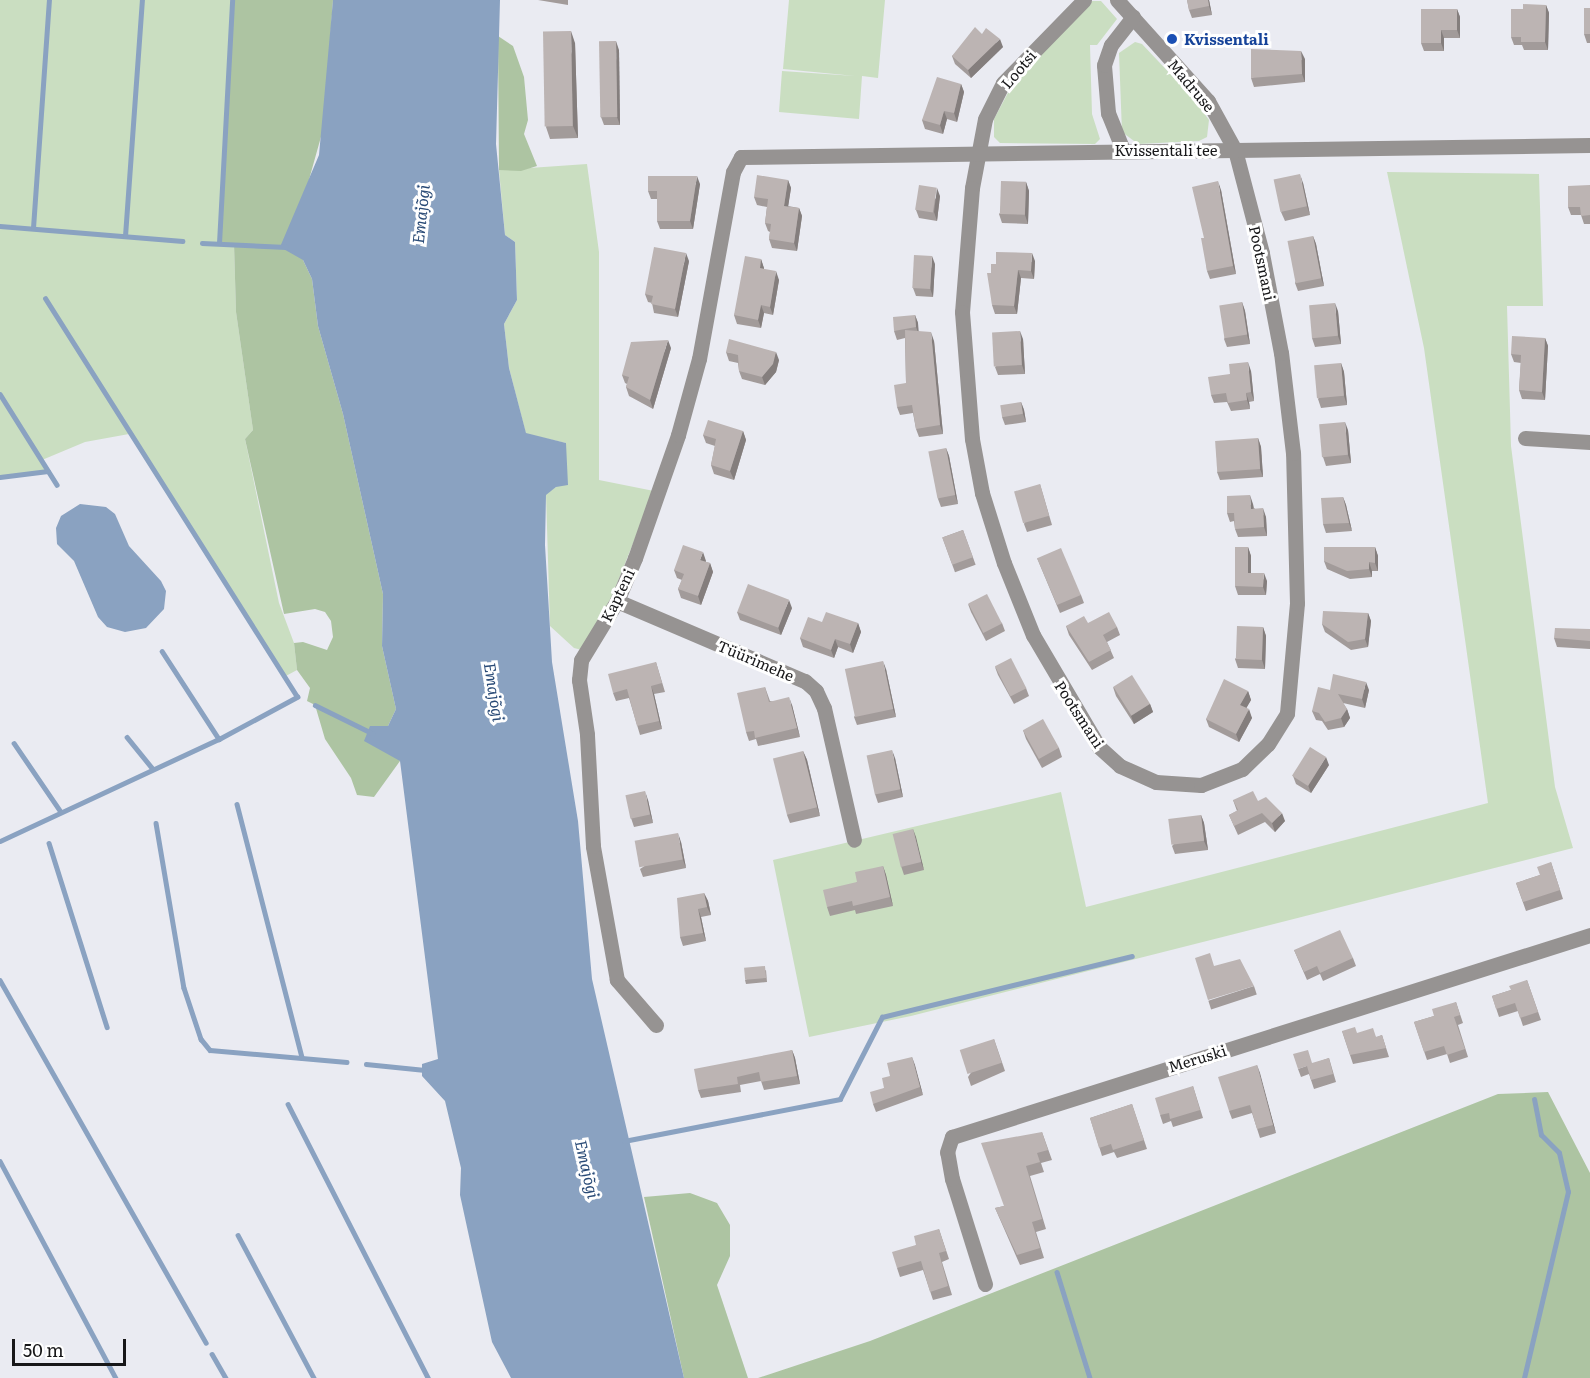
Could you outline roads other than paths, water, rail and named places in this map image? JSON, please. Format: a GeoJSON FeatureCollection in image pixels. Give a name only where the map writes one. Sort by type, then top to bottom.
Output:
{"type":"FeatureCollection","features":[{"type":"Feature","properties":{"kind":"street","name":"Lootsi"},"geometry":{"type":"LineString","coordinates":[[977,154],[985,119],[1003,83],[1084,0]]}},
{"type":"Feature","properties":{"kind":"street","name":"Madruse"},"geometry":{"type":"LineString","coordinates":[[1117,0],[1208,101],[1235,150]]}},
{"type":"Feature","properties":{"kind":"street"},"geometry":{"type":"LineString","coordinates":[[1123,150],[1108,113],[1104,64],[1111,45],[1133,17]]}},
{"type":"Feature","properties":{"kind":"street","name":"Kvissentali tee"},"geometry":{"type":"LineString","coordinates":[[741,157],[1590,145]]}},
{"type":"Feature","properties":{"kind":"street","name":"Pootsmani"},"geometry":{"type":"LineString","coordinates":[[977,154],[966,240],[962,312],[965,369],[982,493],[1004,563],[1033,635],[1099,747],[1120,766],[1156,782],[1185,786],[1201,784],[1242,769],[1268,744],[1287,712],[1295,650],[1293,453],[1281,353],[1262,253],[1235,150]]}},
{"type":"Feature","properties":{"kind":"street","name":"Kapteni"},"geometry":{"type":"LineString","coordinates":[[656,1025],[617,980],[593,846],[587,734],[579,680],[581,660],[617,601],[681,424],[699,359],[733,172],[741,157]]}},
{"type":"Feature","properties":{"kind":"street"},"geometry":{"type":"LineString","coordinates":[[1525,438],[1590,442]]}},
{"type":"Feature","properties":{"kind":"street","name":"Tüürimehe"},"geometry":{"type":"LineString","coordinates":[[617,601],[805,681],[816,691],[824,708],[854,840]]}},
{"type":"Feature","properties":{"kind":"street","name":"Meruski"},"geometry":{"type":"LineString","coordinates":[[985,1284],[952,1179],[947,1152],[952,1137],[1590,935]]}},
{"type":"Feature","properties":{"kind":"water","name":"Emajõgi"},"geometry":{"type":"Polygon","coordinates":[[[333,0],[500,0],[496,144],[505,235],[515,242],[517,300],[504,324],[509,368],[526,433],[566,443],[568,485],[556,487],[546,495],[545,545],[552,662],[578,821],[592,979],[684,1378],[511,1378],[492,1342],[460,1195],[461,1168],[445,1101],[422,1076],[422,1064],[438,1059],[400,761],[364,741],[370,726],[388,726],[396,709],[382,646],[383,594],[343,414],[318,326],[312,279],[303,260],[280,247],[319,155],[333,0]]]}},
{"type":"Feature","properties":{"kind":"water"},"geometry":{"type":"Polygon","coordinates":[[[80,504],[106,507],[115,514],[129,546],[161,581],[166,591],[164,609],[146,628],[125,632],[107,627],[98,617],[74,561],[57,544],[56,528],[61,516],[80,504]]]}},
{"type":"Feature","properties":{"kind":"waterway"},"geometry":{"type":"LineString","coordinates":[[33,228],[49,0]]}},
{"type":"Feature","properties":{"kind":"waterway"},"geometry":{"type":"LineString","coordinates":[[125,236],[142,0]]}},
{"type":"Feature","properties":{"kind":"waterway"},"geometry":{"type":"LineString","coordinates":[[219,243],[232,0]]}},
{"type":"Feature","properties":{"kind":"waterway"},"geometry":{"type":"LineString","coordinates":[[0,226],[182,241]]}},
{"type":"Feature","properties":{"kind":"waterway"},"geometry":{"type":"LineString","coordinates":[[202,243],[286,247]]}},
{"type":"Feature","properties":{"kind":"waterway"},"geometry":{"type":"LineString","coordinates":[[0,841],[219,739],[297,697],[45,299]]}},
{"type":"Feature","properties":{"kind":"waterway"},"geometry":{"type":"LineString","coordinates":[[0,394],[57,485]]}},
{"type":"Feature","properties":{"kind":"waterway"},"geometry":{"type":"LineString","coordinates":[[0,477],[48,471]]}},
{"type":"Feature","properties":{"kind":"waterway"},"geometry":{"type":"LineString","coordinates":[[162,651],[219,739]]}},
{"type":"Feature","properties":{"kind":"waterway"},"geometry":{"type":"LineString","coordinates":[[315,705],[372,733]]}},
{"type":"Feature","properties":{"kind":"waterway"},"geometry":{"type":"LineString","coordinates":[[127,737],[153,769]]}},
{"type":"Feature","properties":{"kind":"waterway"},"geometry":{"type":"LineString","coordinates":[[14,743],[61,812]]}},
{"type":"Feature","properties":{"kind":"waterway"},"geometry":{"type":"LineString","coordinates":[[237,804],[302,1058]]}},
{"type":"Feature","properties":{"kind":"waterway"},"geometry":{"type":"LineString","coordinates":[[156,823],[184,988],[201,1039],[210,1050],[346,1062]]}},
{"type":"Feature","properties":{"kind":"waterway"},"geometry":{"type":"LineString","coordinates":[[49,843],[107,1027]]}},
{"type":"Feature","properties":{"kind":"waterway"},"geometry":{"type":"LineString","coordinates":[[624,1141],[840,1099],[882,1017],[1132,956]]}},
{"type":"Feature","properties":{"kind":"waterway"},"geometry":{"type":"LineString","coordinates":[[0,980],[206,1342]]}},
{"type":"Feature","properties":{"kind":"waterway"},"geometry":{"type":"LineString","coordinates":[[366,1064],[425,1070]]}},
{"type":"Feature","properties":{"kind":"waterway"},"geometry":{"type":"LineString","coordinates":[[1524,1378],[1568,1192],[1559,1153],[1541,1135],[1534,1100]]}},
{"type":"Feature","properties":{"kind":"waterway"},"geometry":{"type":"LineString","coordinates":[[288,1104],[428,1378]]}},
{"type":"Feature","properties":{"kind":"waterway"},"geometry":{"type":"LineString","coordinates":[[0,1161],[116,1378]]}},
{"type":"Feature","properties":{"kind":"waterway"},"geometry":{"type":"LineString","coordinates":[[238,1235],[314,1378]]}},
{"type":"Feature","properties":{"kind":"waterway"},"geometry":{"type":"LineString","coordinates":[[1057,1272],[1090,1378]]}},
{"type":"Feature","properties":{"kind":"waterway"},"geometry":{"type":"LineString","coordinates":[[212,1354],[226,1378]]}},
{"type":"Feature","properties":{"kind":"place","name":"Kvissentali"},"geometry":{"type":"Point","coordinates":[1172,39]}}]}
